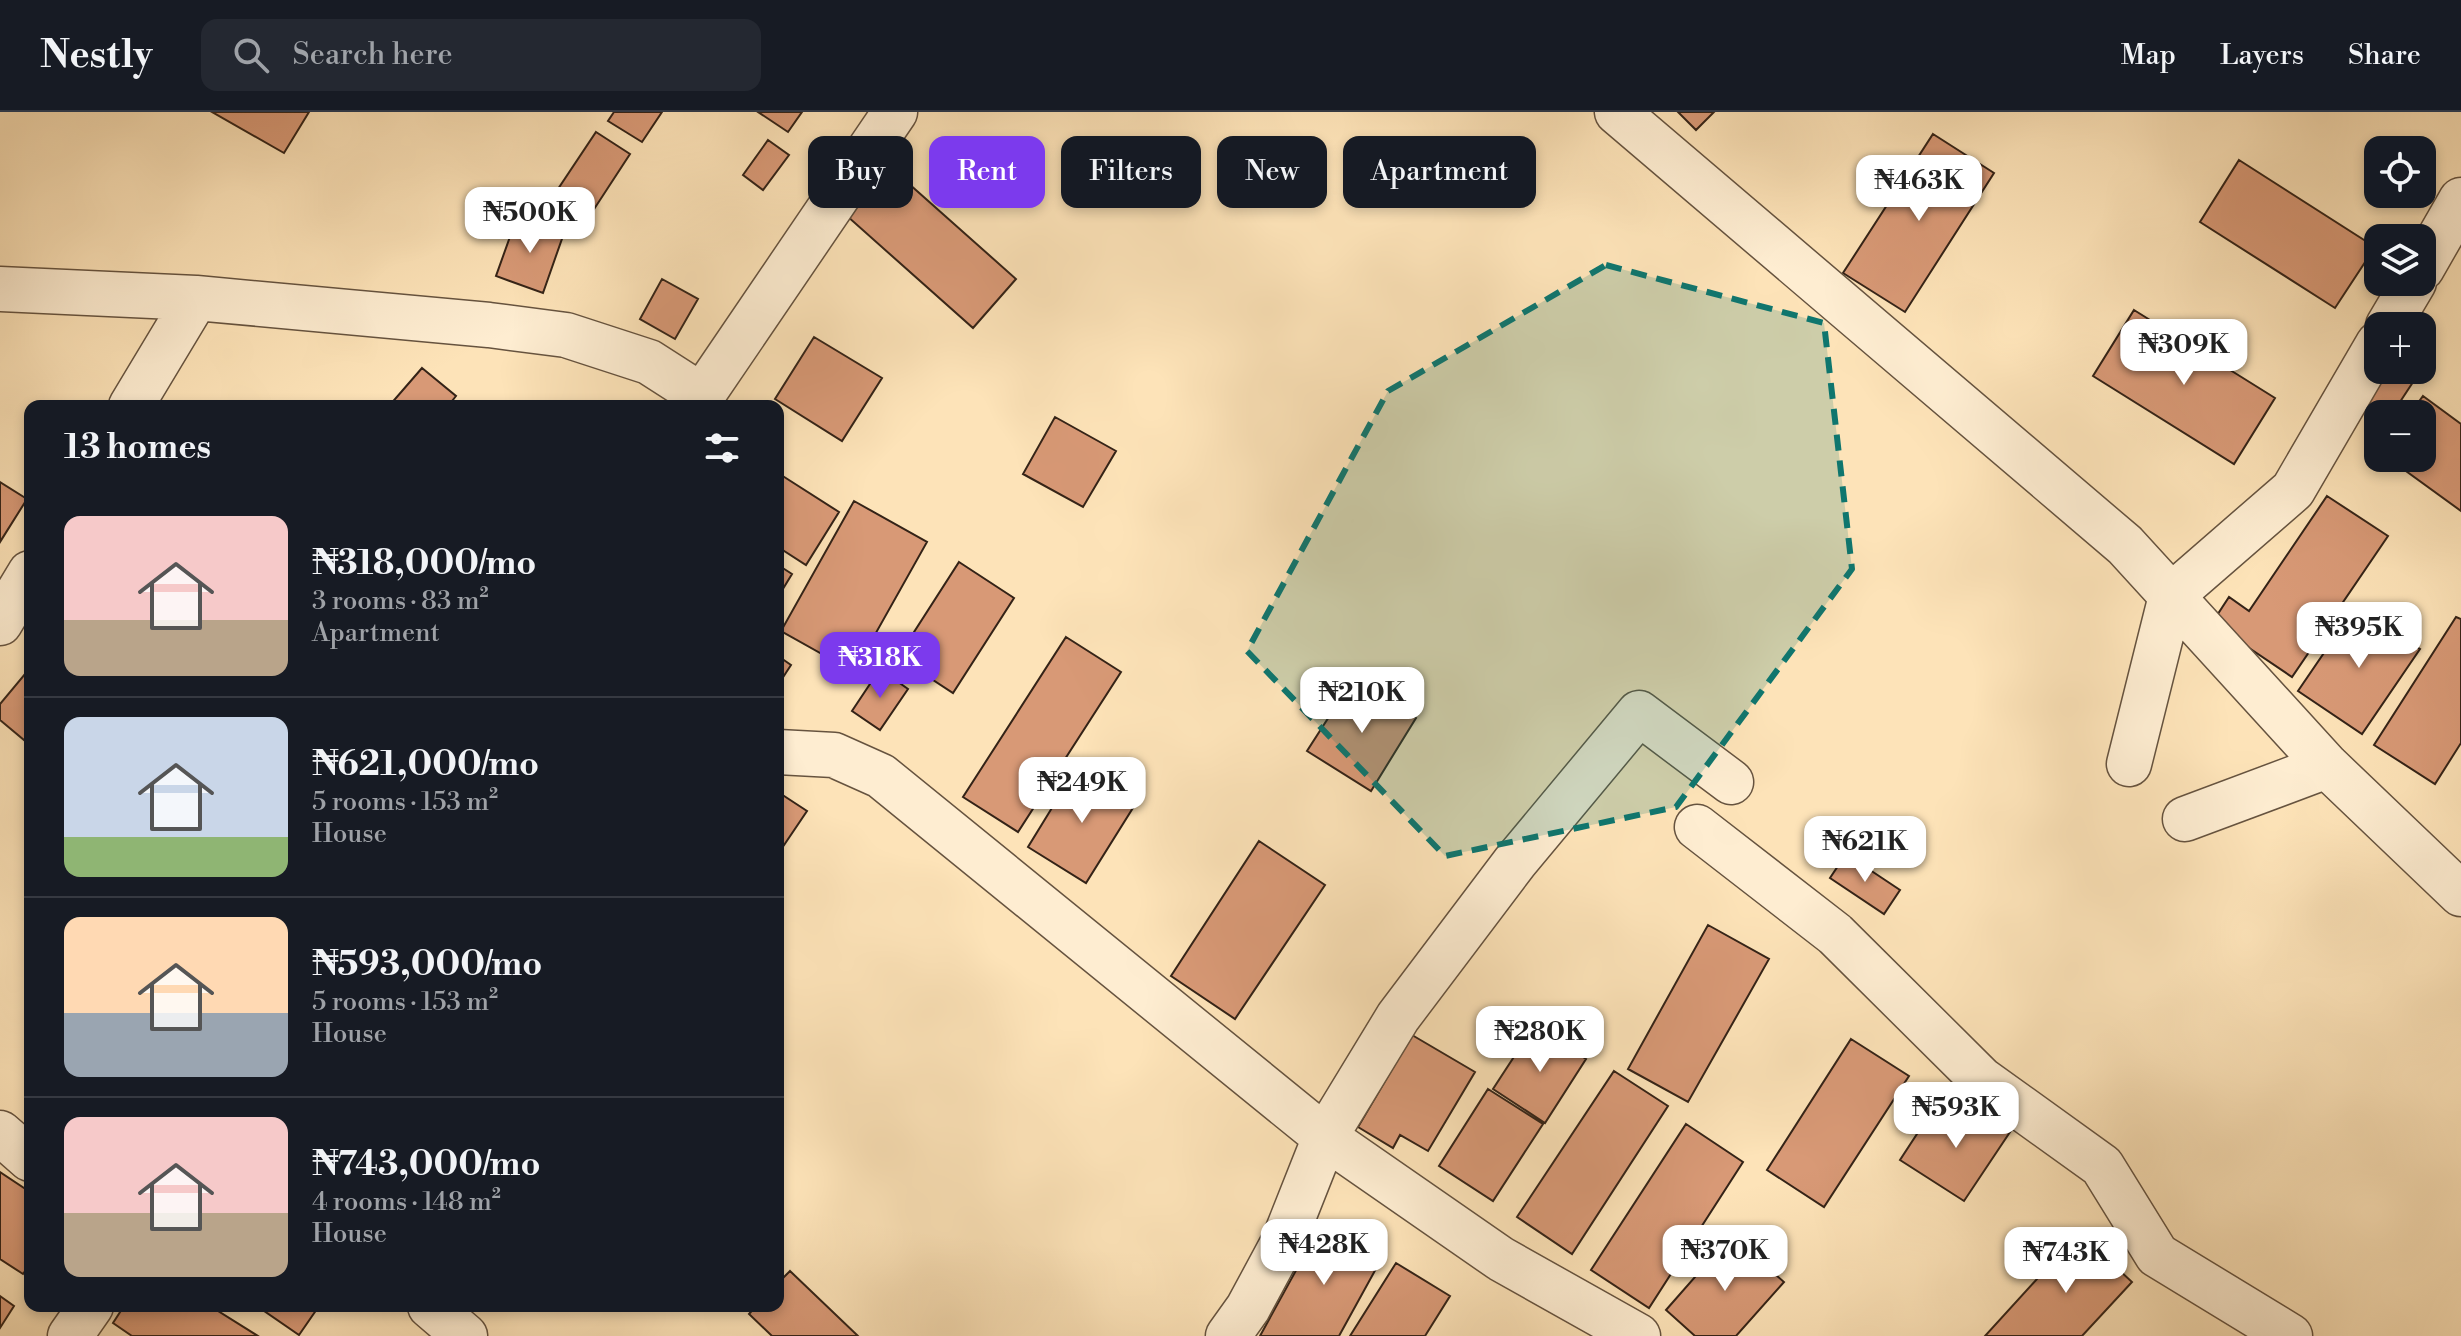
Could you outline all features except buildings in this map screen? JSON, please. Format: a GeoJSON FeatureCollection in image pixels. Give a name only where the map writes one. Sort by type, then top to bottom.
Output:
{"type":"FeatureCollection","features":[{"type":"Feature","properties":{"kind":"street"},"geometry":{"type":"LineString","coordinates":[[699,400],[895,112]]}},
{"type":"Feature","properties":{"kind":"street"},"geometry":{"type":"LineString","coordinates":[[1617,112],[2125,545],[2327,766],[2461,894]]}},
{"type":"Feature","properties":{"kind":"street"},"geometry":{"type":"LineString","coordinates":[[2436,244],[2461,200]]}},
{"type":"Feature","properties":{"kind":"street"},"geometry":{"type":"LineString","coordinates":[[0,289],[196,298],[566,335],[649,362],[697,400]]}},
{"type":"Feature","properties":{"kind":"street"},"geometry":{"type":"LineString","coordinates":[[135,400],[196,298]]}},
{"type":"Feature","properties":{"kind":"street"},"geometry":{"type":"LineString","coordinates":[[2129,764],[2171,596],[2293,490],[2364,368]]}},
{"type":"Feature","properties":{"kind":"street"},"geometry":{"type":"LineString","coordinates":[[0,623],[24,583]]}},
{"type":"Feature","properties":{"kind":"street"},"geometry":{"type":"LineString","coordinates":[[1228,1336],[1248,1308],[1283,1243],[1325,1137],[1398,1017],[1515,862],[1639,713],[1731,782]]}},
{"type":"Feature","properties":{"kind":"street"},"geometry":{"type":"LineString","coordinates":[[784,752],[834,755],[881,776],[1325,1137],[1501,1259],[1638,1336]]}},
{"type":"Feature","properties":{"kind":"street"},"geometry":{"type":"LineString","coordinates":[[2185,819],[2327,766]]}},
{"type":"Feature","properties":{"kind":"street"},"geometry":{"type":"LineString","coordinates":[[1697,827],[1835,934],[1981,1079],[2102,1166],[2157,1255],[2290,1336]]}},
{"type":"Feature","properties":{"kind":"street"},"geometry":{"type":"LineString","coordinates":[[0,1133],[24,1154]]}},
{"type":"Feature","properties":{"kind":"street"},"geometry":{"type":"LineString","coordinates":[[70,1336],[87,1312]]}},
{"type":"Feature","properties":{"kind":"street"},"geometry":{"type":"LineString","coordinates":[[437,1312],[465,1336]]}},
{"type":"Feature","properties":{"kind":"highlighted area"},"geometry":{"type":"Polygon","coordinates":[[[1606,265],[1824,323],[1852,569],[1676,807],[1445,856],[1247,651],[1388,391],[1606,265]]]}}]}
